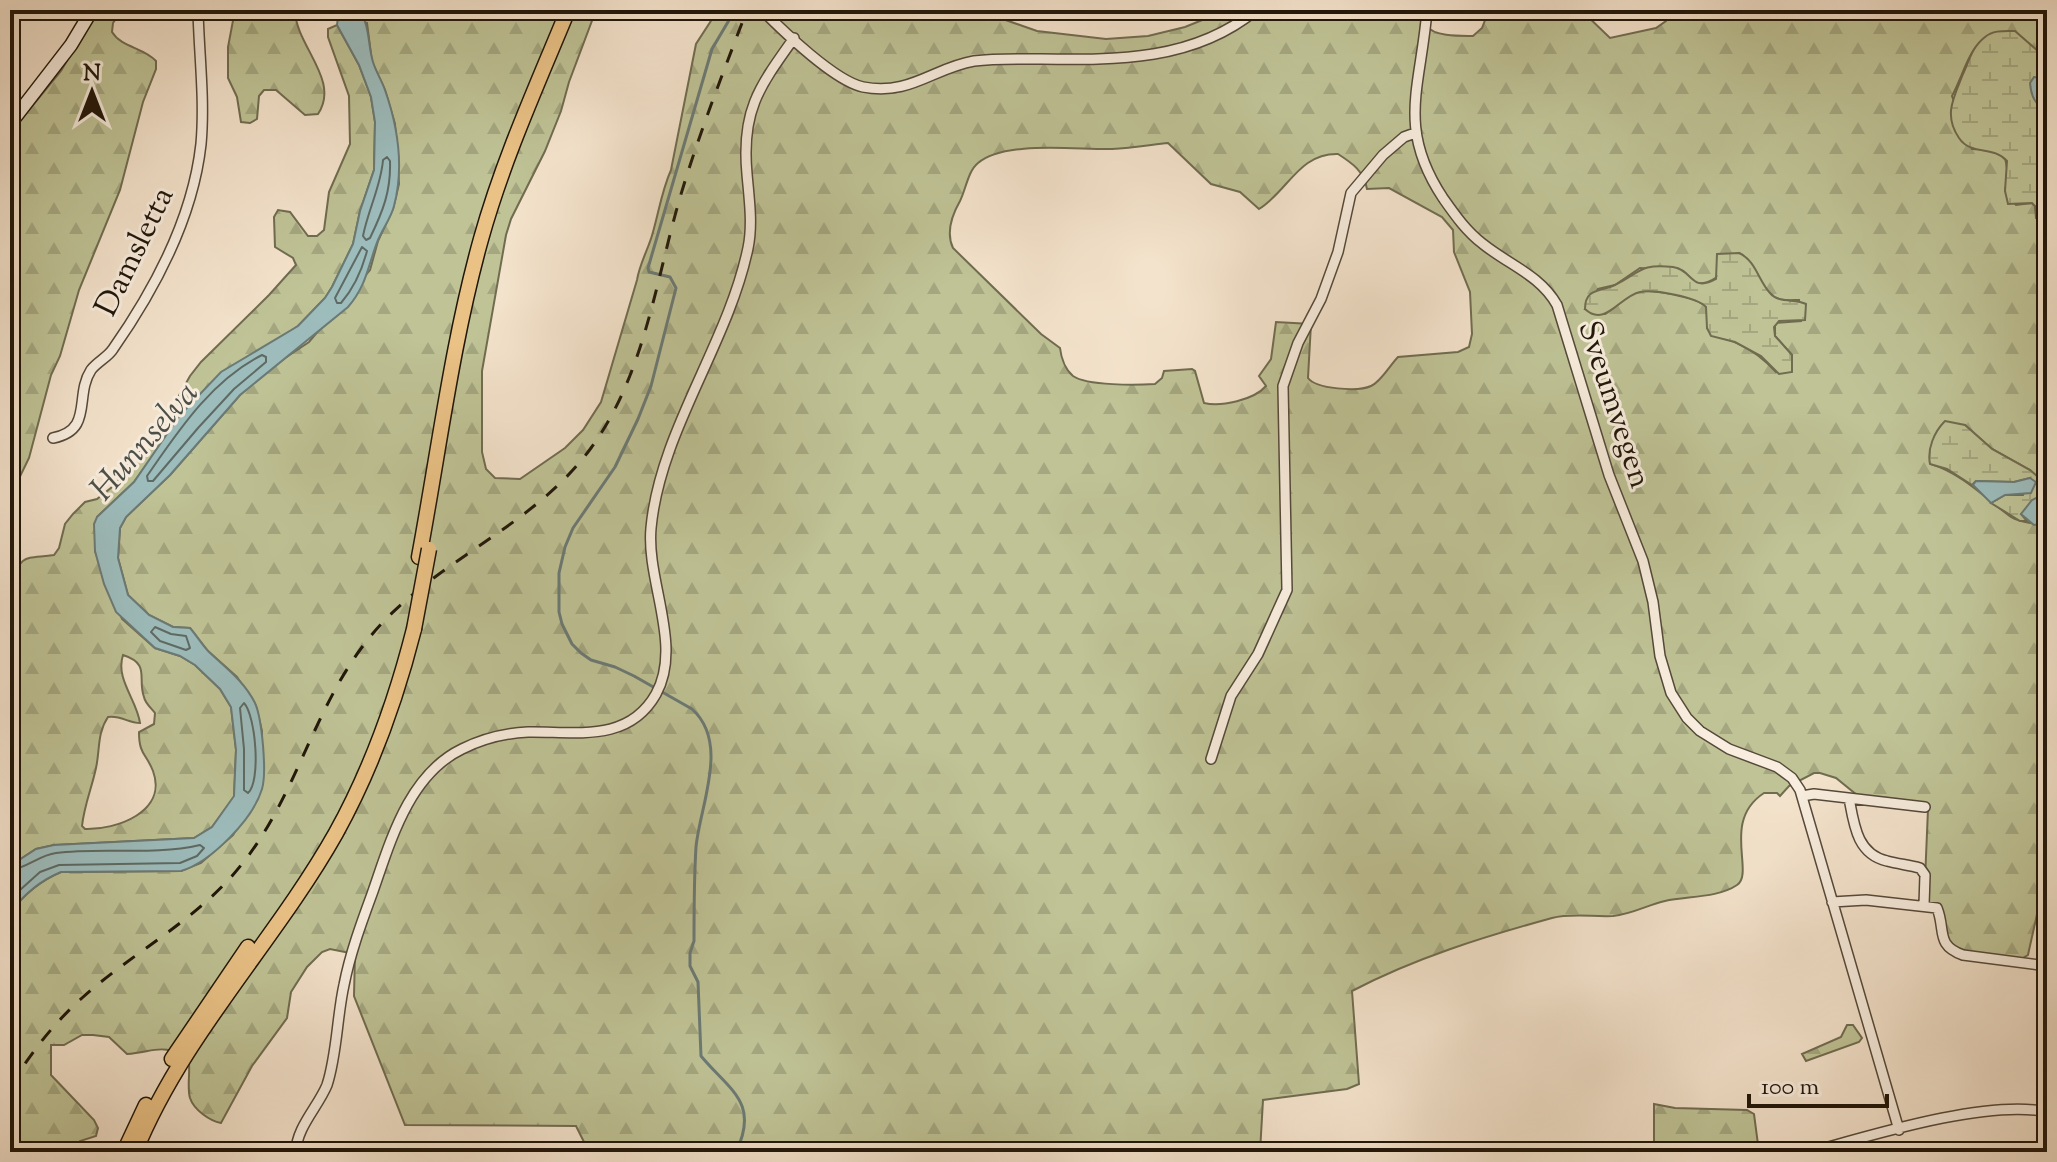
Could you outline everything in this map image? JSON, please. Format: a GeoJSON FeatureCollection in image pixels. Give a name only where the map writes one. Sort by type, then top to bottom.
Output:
{"type":"FeatureCollection","features":[{"type":"Feature","properties":{"kind":"highway"},"geometry":{"type":"LineString","coordinates":[[424,553],[452,359],[482,235],[535,89],[568,10]]}},
{"type":"Feature","properties":{"kind":"highway"},"geometry":{"type":"LineString","coordinates":[[135,1152],[153,1111],[187,1052],[288,907],[335,833],[375,754],[396,698],[456,385],[488,250],[511,178],[577,10]]}},
{"type":"Feature","properties":{"kind":"highway"},"geometry":{"type":"LineString","coordinates":[[124,1152],[145,1106],[184,1038],[327,831],[363,761],[409,632]]}},
{"type":"Feature","properties":{"kind":"main road"},"geometry":{"type":"LineString","coordinates":[[10,124],[71,45],[92,10]]}},
{"type":"Feature","properties":{"kind":"street","name":"Damsletta"},"geometry":{"type":"LineString","coordinates":[[53,438],[66,436],[75,428],[91,371],[111,352],[158,274],[192,192],[201,143],[198,10]]}},
{"type":"Feature","properties":{"kind":"street"},"geometry":{"type":"LineString","coordinates":[[762,10],[842,80],[863,87],[888,89],[913,85],[972,62],[1141,57],[1189,47],[1225,32],[1256,10]]}},
{"type":"Feature","properties":{"kind":"street","name":"Sveumvegen"},"geometry":{"type":"LineString","coordinates":[[1427,10],[1415,108],[1415,133],[1423,164],[1458,220],[1487,247],[1539,282],[1557,305],[1609,475],[1643,561],[1663,668],[1676,702],[1694,726],[1709,738],[1777,767],[1796,784],[1802,796],[1899,1130]]}},
{"type":"Feature","properties":{"kind":"street"},"geometry":{"type":"LineString","coordinates":[[296,1152],[297,1140],[327,1085],[344,984],[356,937],[395,828],[418,790],[437,767],[461,749],[497,736],[526,732],[580,735],[613,729],[642,712],[657,693],[665,666],[666,646],[651,572],[650,529],[660,474],[741,278],[751,219],[746,165],[749,111],[762,82],[794,38]]}},
{"type":"Feature","properties":{"kind":"street"},"geometry":{"type":"LineString","coordinates":[[1211,759],[1231,696],[1258,654],[1287,590],[1283,386],[1298,343],[1321,299],[1338,252],[1351,193],[1383,155],[1404,137],[1415,133]]}},
{"type":"Feature","properties":{"kind":"street"},"geometry":{"type":"LineString","coordinates":[[1802,796],[1814,794],[1925,807]]}},
{"type":"Feature","properties":{"kind":"street"},"geometry":{"type":"LineString","coordinates":[[1849,798],[1856,834],[1863,847],[1885,861],[1920,868],[1925,875],[1924,905]]}},
{"type":"Feature","properties":{"kind":"street"},"geometry":{"type":"LineString","coordinates":[[1832,902],[1856,899],[1937,908],[1943,939],[1953,951],[2047,966]]}},
{"type":"Feature","properties":{"kind":"street"},"geometry":{"type":"LineString","coordinates":[[1811,1152],[1997,1110],[2027,1108],[2047,1112]]}},
{"type":"Feature","properties":{"kind":"green space"},"geometry":{"type":"Polygon","coordinates":[[[10,10],[77,10],[70,16],[10,13],[10,10]]]}},
{"type":"Feature","properties":{"kind":"green space"},"geometry":{"type":"Polygon","coordinates":[[[97,10],[122,10],[113,23],[112,32],[121,41],[151,56],[156,61],[156,69],[143,102],[120,190],[79,290],[60,356],[51,375],[29,458],[10,497],[10,133],[61,71],[97,10]]]}},
{"type":"Feature","properties":{"kind":"green space"},"geometry":{"type":"Polygon","coordinates":[[[235,10],[295,10],[297,23],[324,88],[324,101],[318,114],[305,115],[276,90],[264,90],[259,96],[257,119],[250,123],[241,122],[237,97],[228,78],[228,47],[235,10]]]}},
{"type":"Feature","properties":{"kind":"green space"},"geometry":{"type":"Polygon","coordinates":[[[336,10],[596,10],[545,151],[511,219],[482,371],[482,452],[486,469],[495,478],[520,479],[565,448],[583,430],[601,402],[671,170],[696,44],[718,10],[990,10],[1000,18],[1037,31],[1106,39],[1148,36],[1185,27],[1227,10],[1423,12],[1430,30],[1455,36],[1473,36],[1482,28],[1489,10],[1529,10],[1536,17],[1565,10],[1582,11],[1610,38],[1656,28],[1666,21],[1666,10],[2047,10],[2047,59],[2015,32],[1989,37],[1973,51],[1952,96],[1972,149],[1989,150],[2005,157],[2008,174],[2005,191],[2016,205],[2032,203],[2036,218],[2047,223],[2047,485],[2030,470],[1992,449],[1965,425],[1930,451],[1931,464],[1964,480],[2011,517],[2042,526],[2047,523],[2047,854],[2028,955],[2008,962],[1997,961],[1942,944],[1934,911],[1924,904],[1928,809],[1857,795],[1836,778],[1814,773],[1789,786],[1780,796],[1764,793],[1751,804],[1741,831],[1742,879],[1729,889],[1665,901],[1620,915],[1552,918],[1450,949],[1352,991],[1359,1084],[1347,1089],[1263,1100],[1260,1152],[589,1152],[576,1126],[405,1125],[354,996],[355,954],[330,949],[322,952],[307,967],[291,992],[287,1018],[252,1066],[221,1123],[195,1107],[190,1098],[189,1064],[181,1057],[160,1049],[127,1054],[109,1037],[82,1035],[64,1045],[51,1045],[51,1075],[94,1120],[98,1128],[96,1136],[80,1141],[71,1152],[10,1152],[10,913],[32,889],[61,872],[181,871],[201,863],[233,835],[262,788],[262,731],[256,706],[237,677],[208,651],[190,628],[173,627],[149,615],[128,595],[118,558],[120,528],[126,517],[170,475],[240,395],[273,366],[309,342],[370,270],[399,184],[395,124],[385,90],[372,62],[367,23],[341,15],[338,17],[336,10]],[[1168,143],[1112,149],[1005,151],[978,163],[969,175],[951,224],[953,248],[1041,334],[1060,348],[1064,363],[1073,376],[1100,383],[1155,384],[1164,371],[1192,369],[1204,403],[1237,401],[1254,395],[1266,386],[1259,376],[1271,359],[1276,322],[1311,324],[1308,378],[1319,385],[1338,388],[1357,389],[1375,384],[1398,357],[1458,352],[1469,347],[1472,334],[1470,292],[1454,252],[1453,230],[1442,217],[1389,188],[1367,189],[1360,172],[1338,154],[1325,155],[1304,166],[1259,209],[1240,192],[1211,184],[1168,143]],[[1739,253],[1720,274],[1703,283],[1696,283],[1683,271],[1640,268],[1615,285],[1598,289],[1585,309],[1605,314],[1633,294],[1644,291],[1694,300],[1707,307],[1707,328],[1710,332],[1748,349],[1776,372],[1792,355],[1775,336],[1775,323],[1801,321],[1799,300],[1780,300],[1772,296],[1751,263],[1739,253]]]}},
{"type":"Feature","properties":{"kind":"green space"},"geometry":{"type":"Polygon","coordinates":[[[337,25],[359,65],[371,97],[375,122],[374,170],[353,244],[325,298],[298,326],[189,405],[134,482],[97,517],[95,551],[122,619],[155,648],[180,656],[195,665],[220,689],[231,707],[236,750],[234,797],[212,827],[194,838],[54,845],[36,849],[10,866],[10,583],[26,559],[54,555],[65,524],[73,514],[85,502],[97,499],[117,483],[129,460],[154,440],[201,362],[296,265],[293,258],[275,247],[274,217],[278,210],[290,212],[308,236],[317,236],[324,230],[329,192],[350,144],[349,96],[328,29],[337,25]],[[123,655],[122,673],[140,723],[108,717],[104,723],[83,819],[85,829],[124,822],[146,808],[153,798],[156,785],[153,771],[142,750],[139,732],[154,724],[155,713],[142,690],[140,667],[123,655]]]}},
{"type":"Feature","properties":{"kind":"green space"},"geometry":{"type":"Polygon","coordinates":[[[2015,31],[2047,59],[2043,109],[2047,111],[2047,223],[2038,222],[2032,203],[2008,204],[2005,191],[2007,161],[1995,153],[1964,144],[1952,122],[1954,98],[1977,45],[1992,33],[2015,31]]]}},
{"type":"Feature","properties":{"kind":"green space"},"geometry":{"type":"Polygon","coordinates":[[[1739,253],[1745,256],[1774,296],[1806,304],[1805,320],[1779,321],[1774,327],[1775,336],[1792,355],[1792,372],[1779,374],[1761,356],[1735,342],[1711,336],[1707,328],[1706,307],[1685,297],[1640,292],[1606,313],[1592,314],[1585,309],[1588,297],[1594,292],[1654,266],[1680,269],[1697,282],[1708,283],[1716,279],[1717,254],[1739,253]]]}},
{"type":"Feature","properties":{"kind":"green space"},"geometry":{"type":"Polygon","coordinates":[[[1945,421],[1965,425],[1992,449],[2030,470],[2047,485],[2047,496],[2040,496],[2021,514],[2027,521],[2020,521],[1991,503],[2005,495],[2023,495],[2030,478],[2014,482],[1976,481],[1972,485],[1947,469],[1930,464],[1932,441],[1945,421]]]}},
{"type":"Feature","properties":{"kind":"green space"},"geometry":{"type":"Polygon","coordinates":[[[1847,1025],[1853,1025],[1862,1038],[1859,1042],[1806,1061],[1802,1054],[1841,1037],[1847,1025]]]}},
{"type":"Feature","properties":{"kind":"green space"},"geometry":{"type":"Polygon","coordinates":[[[1654,1104],[1675,1108],[1747,1110],[1754,1114],[1759,1152],[1654,1152],[1654,1104]]]}},
{"type":"Feature","properties":{"kind":"water"},"geometry":{"type":"Polygon","coordinates":[[[362,14],[365,20],[373,62],[390,104],[399,162],[394,206],[363,283],[348,307],[240,395],[170,475],[126,517],[120,528],[118,558],[128,595],[149,615],[173,627],[190,628],[251,695],[260,721],[263,746],[262,789],[240,826],[217,849],[193,866],[181,871],[61,872],[32,889],[10,913],[10,866],[36,849],[54,845],[194,838],[212,827],[234,796],[236,750],[231,707],[220,689],[195,665],[180,656],[155,648],[116,612],[95,551],[94,524],[97,517],[134,482],[180,415],[221,372],[298,326],[332,287],[353,244],[374,170],[375,122],[371,97],[359,65],[337,25],[338,17],[362,14]]]}},
{"type":"Feature","properties":{"kind":"water"},"geometry":{"type":"Polygon","coordinates":[[[2034,77],[2047,79],[2047,111],[2039,106],[2033,96],[2030,83],[2034,77]]]}},
{"type":"Feature","properties":{"kind":"water"},"geometry":{"type":"Polygon","coordinates":[[[2030,478],[2036,482],[2031,493],[2005,495],[1991,503],[1973,485],[1976,481],[2014,482],[2030,478]]]}},
{"type":"Feature","properties":{"kind":"water"},"geometry":{"type":"Polygon","coordinates":[[[2047,496],[2047,523],[2034,525],[2021,514],[2032,500],[2047,496]]]}},
{"type":"Feature","properties":{"kind":"waterway"},"geometry":{"type":"LineString","coordinates":[[735,10],[712,49],[648,268],[649,272],[670,277],[676,288],[651,386],[615,467],[573,528],[565,547],[559,573],[559,612],[572,644],[581,653],[591,660],[634,676],[692,709],[703,723],[709,739],[710,775],[696,847],[694,941],[690,966],[698,982],[701,1056],[731,1088],[743,1109],[743,1135],[736,1152]]}},
{"type":"Feature","properties":{"kind":"waterway"},"geometry":{"type":"LineString","coordinates":[[2042,526],[2047,533]]}},
{"type":"Feature","properties":{"kind":"railway"},"geometry":{"type":"LineString","coordinates":[[10,1087],[43,1040],[71,1008],[186,919],[242,864],[280,804],[342,678],[385,620],[436,576],[544,497],[591,448],[609,420],[636,360],[686,177],[747,10]]}},
{"type":"Feature","properties":{"kind":"water label","name":"Hunnselva"},"geometry":{"type":"Point","coordinates":[143,440]}}]}
